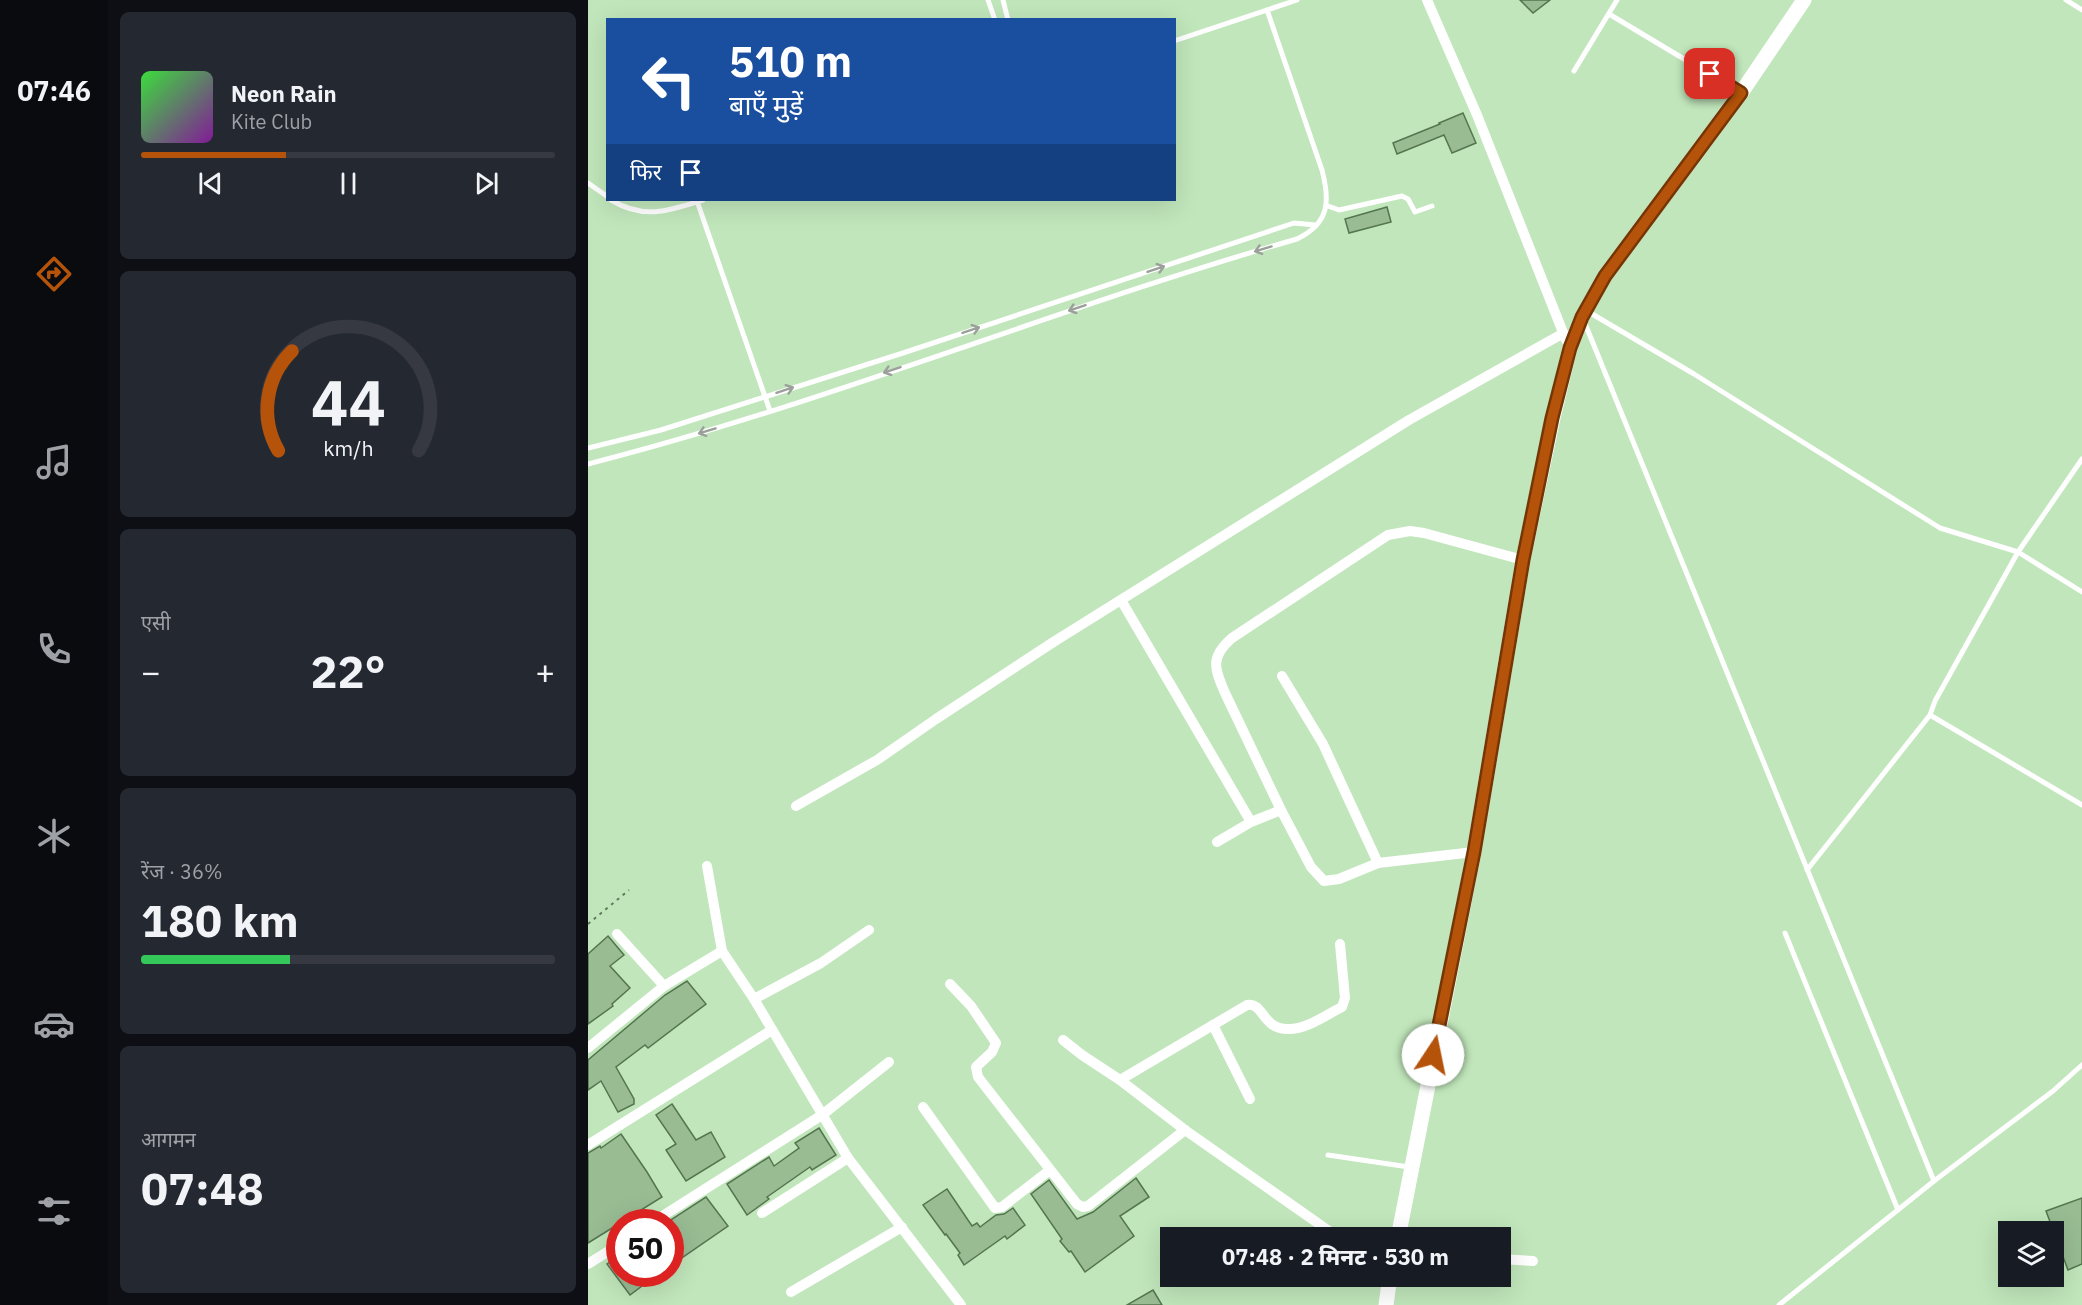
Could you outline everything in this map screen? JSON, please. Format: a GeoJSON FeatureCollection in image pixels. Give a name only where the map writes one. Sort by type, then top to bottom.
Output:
{"type":"FeatureCollection","features":[{"type":"Feature","properties":{"kind":"main road"},"geometry":{"type":"LineString","coordinates":[[1400,1227],[1474,852],[1523,560],[1552,418],[1570,348],[1584,313],[1605,276],[1741,93],[1804,0]]}},
{"type":"Feature","properties":{"kind":"main road"},"geometry":{"type":"LineString","coordinates":[[1386,1305],[1388,1287]]}},
{"type":"Feature","properties":{"kind":"street"},"geometry":{"type":"LineString","coordinates":[[1427,0],[1477,115],[1562,334],[1570,348]]}},
{"type":"Feature","properties":{"kind":"street"},"geometry":{"type":"LineString","coordinates":[[796,806],[877,760],[936,719],[1121,600],[1437,402],[1562,334]]}},
{"type":"Feature","properties":{"kind":"street"},"geometry":{"type":"LineString","coordinates":[[1474,852],[1378,863],[1339,879],[1324,881],[1311,867],[1281,810],[1217,675],[1216,662],[1220,649],[1232,638],[1388,535],[1410,531],[1424,533],[1523,560]]}},
{"type":"Feature","properties":{"kind":"street"},"geometry":{"type":"LineString","coordinates":[[1121,600],[1251,822]]}},
{"type":"Feature","properties":{"kind":"street"},"geometry":{"type":"LineString","coordinates":[[1282,676],[1323,744],[1378,863]]}},
{"type":"Feature","properties":{"kind":"street"},"geometry":{"type":"LineString","coordinates":[[1217,842],[1251,822],[1281,810]]}},
{"type":"Feature","properties":{"kind":"street"},"geometry":{"type":"LineString","coordinates":[[707,866],[722,951],[754,999],[848,1158],[961,1305]]}},
{"type":"Feature","properties":{"kind":"street"},"geometry":{"type":"LineString","coordinates":[[754,999],[821,963],[869,930]]}},
{"type":"Feature","properties":{"kind":"street"},"geometry":{"type":"LineString","coordinates":[[617,934],[664,986]]}},
{"type":"Feature","properties":{"kind":"street"},"geometry":{"type":"LineString","coordinates":[[1120,1080],[1213,1025],[1252,1005],[1257,1007],[1270,1024],[1290,1029],[1297,1028],[1342,1007],[1345,998],[1340,944]]}},
{"type":"Feature","properties":{"kind":"street"},"geometry":{"type":"LineString","coordinates":[[588,1048],[664,986],[722,951]]}},
{"type":"Feature","properties":{"kind":"street"},"geometry":{"type":"LineString","coordinates":[[950,984],[971,1006],[996,1043],[995,1048],[976,1067],[978,1077],[1077,1204],[1083,1207],[1088,1206],[1185,1131]]}},
{"type":"Feature","properties":{"kind":"street"},"geometry":{"type":"LineString","coordinates":[[1213,1025],[1250,1099]]}},
{"type":"Feature","properties":{"kind":"street"},"geometry":{"type":"LineString","coordinates":[[588,1144],[772,1030]]}},
{"type":"Feature","properties":{"kind":"street"},"geometry":{"type":"LineString","coordinates":[[1063,1040],[1120,1080],[1185,1131],[1323,1227]]}},
{"type":"Feature","properties":{"kind":"street"},"geometry":{"type":"LineString","coordinates":[[673,1209],[822,1114],[889,1062]]}},
{"type":"Feature","properties":{"kind":"street"},"geometry":{"type":"LineString","coordinates":[[923,1107],[995,1208],[1002,1207],[1050,1170]]}},
{"type":"Feature","properties":{"kind":"street"},"geometry":{"type":"LineString","coordinates":[[762,1213],[848,1158]]}},
{"type":"Feature","properties":{"kind":"street"},"geometry":{"type":"LineString","coordinates":[[791,1292],[902,1227]]}},
{"type":"Feature","properties":{"kind":"street"},"geometry":{"type":"LineString","coordinates":[[588,1264],[606,1253]]}},
{"type":"Feature","properties":{"kind":"street"},"geometry":{"type":"LineString","coordinates":[[1511,1260],[1533,1261]]}},
{"type":"Feature","properties":{"kind":"lane"},"geometry":{"type":"LineString","coordinates":[[988,0],[994,18]]}},
{"type":"Feature","properties":{"kind":"lane"},"geometry":{"type":"LineString","coordinates":[[1002,0],[1007,18]]}},
{"type":"Feature","properties":{"kind":"lane"},"geometry":{"type":"LineString","coordinates":[[1176,40],[1297,0]]}},
{"type":"Feature","properties":{"kind":"lane"},"geometry":{"type":"LineString","coordinates":[[1574,71],[1617,0]]}},
{"type":"Feature","properties":{"kind":"lane"},"geometry":{"type":"LineString","coordinates":[[2066,0],[2082,10]]}},
{"type":"Feature","properties":{"kind":"lane"},"geometry":{"type":"LineString","coordinates":[[588,464],[770,411],[1107,298],[1297,239],[1306,234],[1322,218],[1328,206],[1327,189],[1267,10]]}},
{"type":"Feature","properties":{"kind":"lane"},"geometry":{"type":"LineString","coordinates":[[1609,14],[1741,93]]}},
{"type":"Feature","properties":{"kind":"lane"},"geometry":{"type":"LineString","coordinates":[[588,183],[606,196]]}},
{"type":"Feature","properties":{"kind":"lane"},"geometry":{"type":"LineString","coordinates":[[1328,206],[1339,210],[1402,196],[1408,199],[1414,212],[1432,206]]}},
{"type":"Feature","properties":{"kind":"lane"},"geometry":{"type":"LineString","coordinates":[[614,201],[631,210],[651,212],[682,208],[698,201]]}},
{"type":"Feature","properties":{"kind":"lane"},"geometry":{"type":"LineString","coordinates":[[700,201],[770,411]]}},
{"type":"Feature","properties":{"kind":"lane"},"geometry":{"type":"LineString","coordinates":[[588,448],[661,430],[903,353],[1294,223],[1315,225]]}},
{"type":"Feature","properties":{"kind":"lane"},"geometry":{"type":"LineString","coordinates":[[1584,313],[1694,374],[1940,528],[2018,552],[2082,592]]}},
{"type":"Feature","properties":{"kind":"lane"},"geometry":{"type":"LineString","coordinates":[[1584,313],[1934,1181]]}},
{"type":"Feature","properties":{"kind":"lane"},"geometry":{"type":"LineString","coordinates":[[1807,870],[1930,715],[1935,701],[2018,552],[2082,459]]}},
{"type":"Feature","properties":{"kind":"lane"},"geometry":{"type":"LineString","coordinates":[[1930,715],[2082,805]]}},
{"type":"Feature","properties":{"kind":"lane"},"geometry":{"type":"LineString","coordinates":[[1785,933],[1898,1210]]}},
{"type":"Feature","properties":{"kind":"lane"},"geometry":{"type":"LineString","coordinates":[[1779,1305],[1934,1181],[2053,1091],[2082,1065]]}},
{"type":"Feature","properties":{"kind":"lane"},"geometry":{"type":"LineString","coordinates":[[1328,1155],[1411,1167]]}},
{"type":"Feature","properties":{"kind":"path"},"geometry":{"type":"LineString","coordinates":[[588,924],[629,890]]}},
{"type":"Feature","properties":{"kind":"building"},"geometry":{"type":"Polygon","coordinates":[[[1520,0],[1550,0],[1533,13],[1520,0]]]}},
{"type":"Feature","properties":{"kind":"building"},"geometry":{"type":"Polygon","coordinates":[[[1463,113],[1476,143],[1452,153],[1444,135],[1397,154],[1393,143],[1463,113]]]}},
{"type":"Feature","properties":{"kind":"building"},"geometry":{"type":"Polygon","coordinates":[[[1387,207],[1391,222],[1349,233],[1345,219],[1387,207]]]}},
{"type":"Feature","properties":{"kind":"building"},"geometry":{"type":"Polygon","coordinates":[[[608,936],[624,955],[610,966],[630,988],[612,1004],[613,1006],[588,1024],[588,954],[608,936]]]}},
{"type":"Feature","properties":{"kind":"building"},"geometry":{"type":"Polygon","coordinates":[[[687,981],[706,1004],[648,1048],[645,1045],[616,1067],[634,1099],[634,1104],[618,1112],[601,1081],[588,1090],[588,1060],[665,995],[687,981]]]}},
{"type":"Feature","properties":{"kind":"building"},"geometry":{"type":"Polygon","coordinates":[[[672,1104],[696,1140],[711,1132],[725,1157],[686,1181],[666,1150],[676,1144],[656,1115],[672,1104]]]}},
{"type":"Feature","properties":{"kind":"building"},"geometry":{"type":"Polygon","coordinates":[[[819,1128],[836,1155],[812,1170],[810,1167],[767,1197],[769,1199],[747,1215],[727,1184],[769,1157],[774,1166],[799,1148],[795,1143],[819,1128]]]}},
{"type":"Feature","properties":{"kind":"building"},"geometry":{"type":"Polygon","coordinates":[[[621,1134],[662,1197],[643,1209],[606,1209],[606,1232],[588,1243],[588,1153],[600,1146],[601,1148],[621,1134]]]}},
{"type":"Feature","properties":{"kind":"building"},"geometry":{"type":"Polygon","coordinates":[[[1136,1178],[1149,1197],[1120,1216],[1134,1236],[1085,1272],[1071,1251],[1069,1252],[1060,1241],[1062,1239],[1031,1194],[1049,1180],[1077,1219],[1093,1212],[1136,1178]]]}},
{"type":"Feature","properties":{"kind":"building"},"geometry":{"type":"Polygon","coordinates":[[[947,1189],[972,1226],[977,1223],[980,1227],[996,1215],[1004,1214],[1013,1208],[1025,1225],[1007,1239],[1005,1236],[964,1265],[958,1255],[960,1253],[923,1205],[947,1189]]]}},
{"type":"Feature","properties":{"kind":"building"},"geometry":{"type":"Polygon","coordinates":[[[706,1197],[728,1226],[684,1256],[684,1211],[706,1197]]]}},
{"type":"Feature","properties":{"kind":"building"},"geometry":{"type":"Polygon","coordinates":[[[2082,1198],[2082,1264],[2068,1270],[2064,1259],[2064,1221],[2050,1221],[2046,1211],[2082,1198]]]}},
{"type":"Feature","properties":{"kind":"building"},"geometry":{"type":"Polygon","coordinates":[[[624,1287],[641,1287],[630,1295],[624,1287]]]}},
{"type":"Feature","properties":{"kind":"building"},"geometry":{"type":"Polygon","coordinates":[[[1153,1290],[1162,1305],[1127,1305],[1153,1290]]]}},
{"type":"Feature","properties":{"kind":"route"},"geometry":{"type":"LineString","coordinates":[[1433,1055],[1474,852],[1523,560],[1552,418],[1570,348],[1582,317],[1605,276],[1741,93],[1710,74]]}}]}
